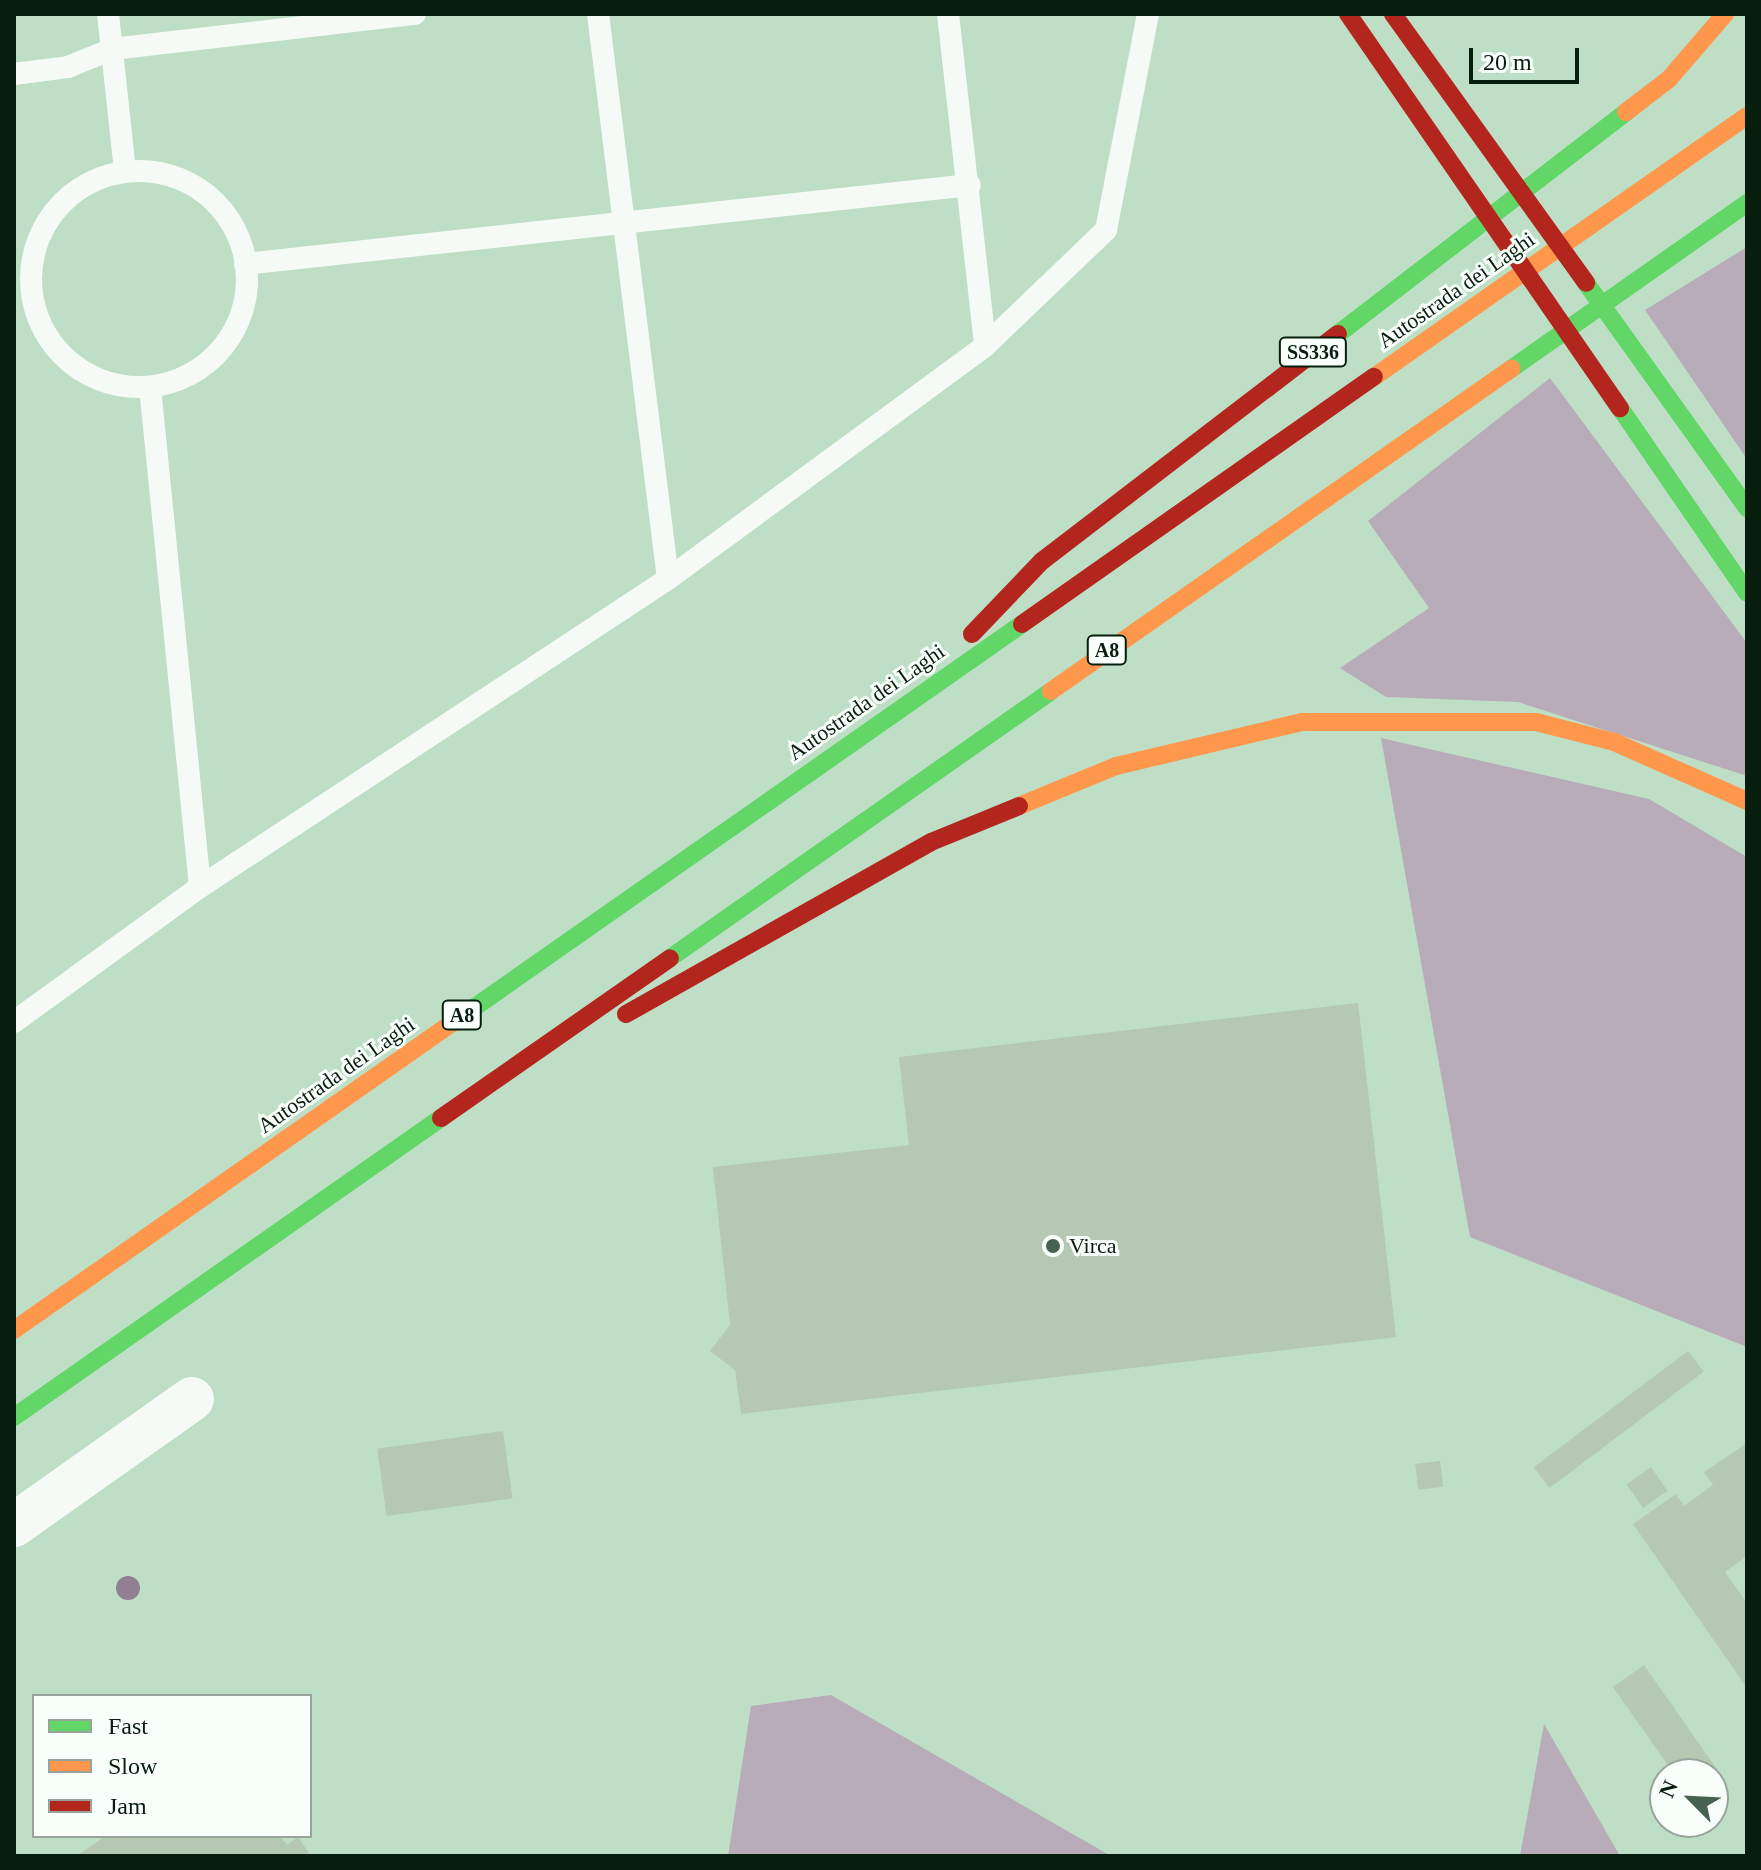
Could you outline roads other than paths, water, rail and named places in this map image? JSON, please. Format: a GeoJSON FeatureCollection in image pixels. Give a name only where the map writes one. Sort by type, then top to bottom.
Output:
{"type":"FeatureCollection","features":[{"type":"Feature","properties":{"kind":"highway"},"geometry":{"type":"LineString","coordinates":[[1348,14],[1424,132],[1747,593]]}},
{"type":"Feature","properties":{"kind":"highway"},"geometry":{"type":"LineString","coordinates":[[1393,14],[1455,106],[1747,508]]}},
{"type":"Feature","properties":{"kind":"highway","name":"SS336"},"geometry":{"type":"LineString","coordinates":[[910,700],[1042,561],[1669,79],[1725,14]]}},
{"type":"Feature","properties":{"kind":"highway","name":"Autostrada dei Laghi"},"geometry":{"type":"LineString","coordinates":[[14,1330],[1747,116]]}},
{"type":"Feature","properties":{"kind":"highway","name":"A8"},"geometry":{"type":"LineString","coordinates":[[14,1417],[1747,203]]}},
{"type":"Feature","properties":{"kind":"highway"},"geometry":{"type":"LineString","coordinates":[[468,1097],[757,946],[931,842],[1116,766],[1302,722],[1536,722],[1614,742],[1747,801]]}},
{"type":"Feature","properties":{"kind":"street"},"geometry":{"type":"LineString","coordinates":[[14,1525],[192,1399]]}},
{"type":"Feature","properties":{"kind":"lane"},"geometry":{"type":"LineString","coordinates":[[108,14],[125,171]]}},
{"type":"Feature","properties":{"kind":"lane"},"geometry":{"type":"LineString","coordinates":[[14,74],[68,67],[112,49],[415,14]]}},
{"type":"Feature","properties":{"kind":"lane"},"geometry":{"type":"LineString","coordinates":[[598,14],[668,579]]}},
{"type":"Feature","properties":{"kind":"lane"},"geometry":{"type":"LineString","coordinates":[[948,14],[970,185],[985,346]]}},
{"type":"Feature","properties":{"kind":"lane"},"geometry":{"type":"LineString","coordinates":[[14,1022],[200,887],[668,579],[985,346],[1106,230],[1148,14]]}},
{"type":"Feature","properties":{"kind":"lane"},"geometry":{"type":"LineString","coordinates":[[125,171],[162,173],[197,187],[224,212],[245,264],[241,317],[222,350],[194,374],[150,387],[89,376],[61,356],[41,328],[22,286],[43,228],[64,200],[125,171]]}},
{"type":"Feature","properties":{"kind":"lane"},"geometry":{"type":"LineString","coordinates":[[245,264],[622,220],[970,185]]}},
{"type":"Feature","properties":{"kind":"lane"},"geometry":{"type":"LineString","coordinates":[[150,387],[200,887]]}},
{"type":"Feature","properties":{"kind":"place","name":"Virca"},"geometry":{"type":"Point","coordinates":[1053,1246]}}]}
